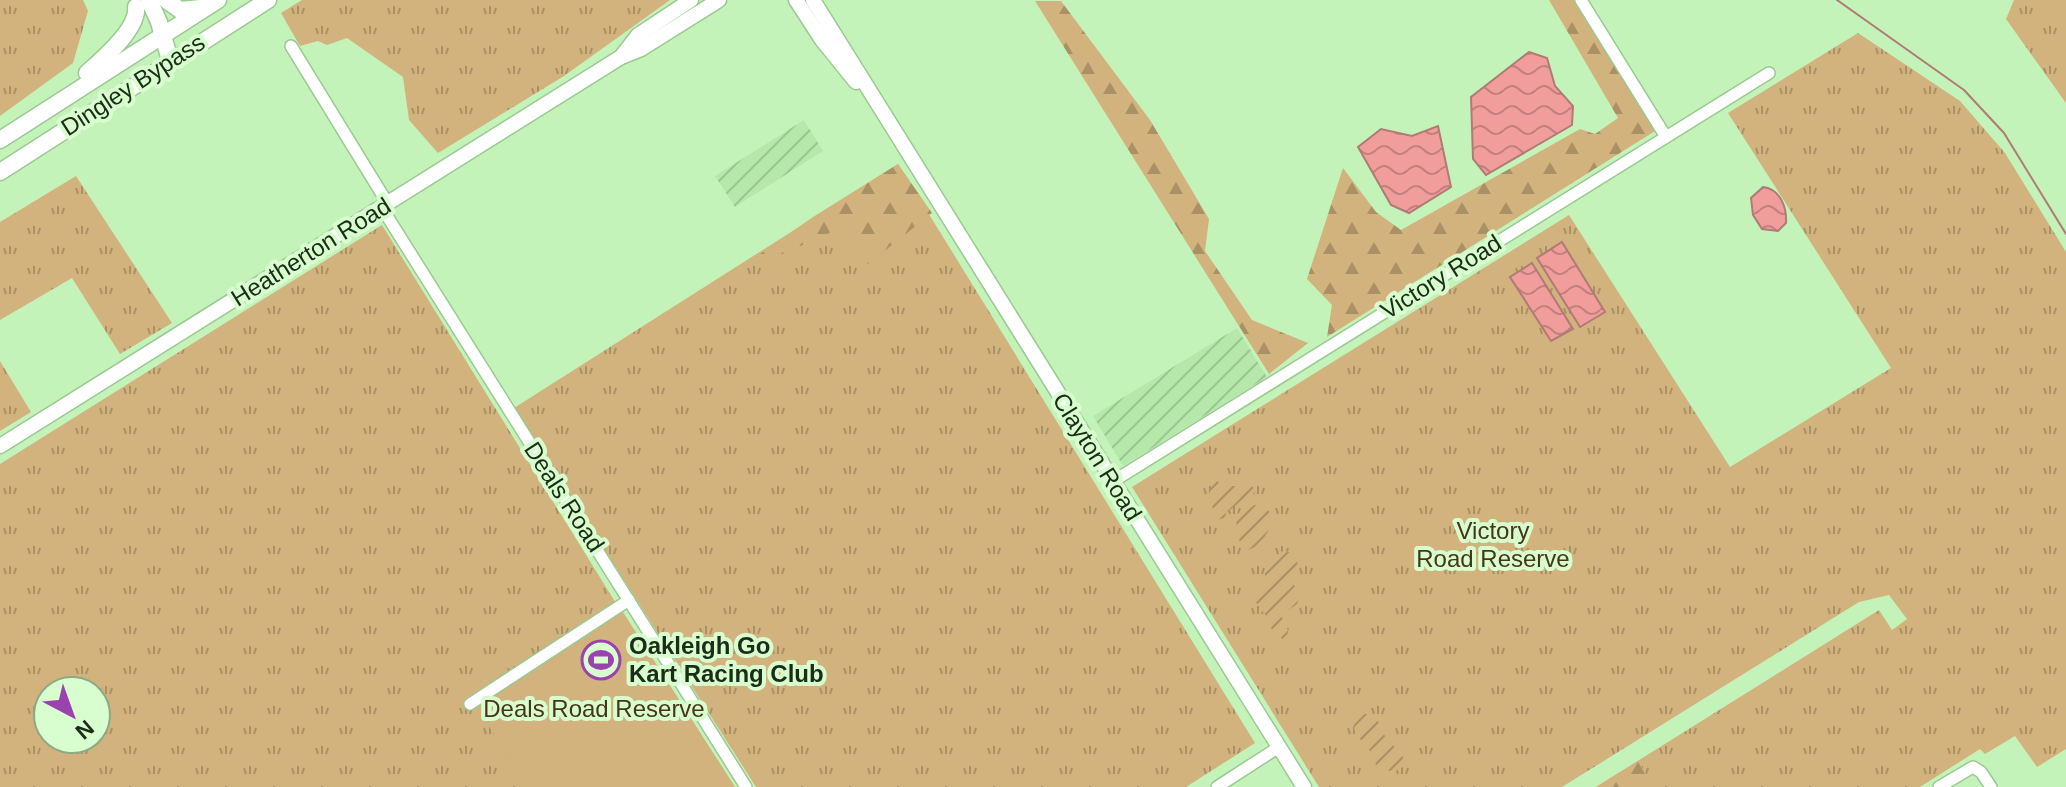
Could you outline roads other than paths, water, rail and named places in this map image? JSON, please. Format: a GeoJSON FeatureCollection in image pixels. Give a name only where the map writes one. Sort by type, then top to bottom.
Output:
{"type":"FeatureCollection","features":[{"type":"Feature","properties":{"kind":"highway"},"geometry":{"type":"LineString","coordinates":[[166,0],[182,10],[213,3]]}},
{"type":"Feature","properties":{"kind":"highway","name":"Dingley Bypass"},"geometry":{"type":"LineString","coordinates":[[0,172],[268,0]]}},
{"type":"Feature","properties":{"kind":"highway"},"geometry":{"type":"LineString","coordinates":[[139,2],[169,61]]}},
{"type":"Feature","properties":{"kind":"highway"},"geometry":{"type":"LineString","coordinates":[[40,113],[115,45],[135,20],[139,2]]}},
{"type":"Feature","properties":{"kind":"highway","name":"Dingley Bypass"},"geometry":{"type":"LineString","coordinates":[[0,140],[213,3]]}},
{"type":"Feature","properties":{"kind":"main road","name":"Heatherton Road"},"geometry":{"type":"LineString","coordinates":[[621,57],[638,35],[691,0]]}},
{"type":"Feature","properties":{"kind":"main road","name":"Heatherton Road"},"geometry":{"type":"LineString","coordinates":[[0,446],[621,57],[641,49],[719,0]]}},
{"type":"Feature","properties":{"kind":"main road"},"geometry":{"type":"LineString","coordinates":[[787,0],[815,20]]}},
{"type":"Feature","properties":{"kind":"main road","name":"Clayton Road"},"geometry":{"type":"LineString","coordinates":[[796,0],[815,20],[890,127],[1304,787]]}},
{"type":"Feature","properties":{"kind":"main road","name":"Clayton Road"},"geometry":{"type":"LineString","coordinates":[[813,0],[815,20]]}},
{"type":"Feature","properties":{"kind":"street"},"geometry":{"type":"LineString","coordinates":[[1581,0],[1666,137]]}},
{"type":"Feature","properties":{"kind":"street","name":"Deals Road"},"geometry":{"type":"LineString","coordinates":[[291,46],[385,206],[746,787]]}},
{"type":"Feature","properties":{"kind":"street","name":"Victory Road"},"geometry":{"type":"LineString","coordinates":[[1112,482],[1769,73]]}},
{"type":"Feature","properties":{"kind":"street"},"geometry":{"type":"LineString","coordinates":[[470,704],[629,600]]}},
{"type":"Feature","properties":{"kind":"street"},"geometry":{"type":"LineString","coordinates":[[1217,787],[1279,747]]}},
{"type":"Feature","properties":{"kind":"street"},"geometry":{"type":"LineString","coordinates":[[1939,787],[1973,767],[1981,772],[1991,787]]}},
{"type":"Feature","properties":{"kind":"water"},"geometry":{"type":"Polygon","coordinates":[[[1529,52],[1547,58],[1555,86],[1573,106],[1572,125],[1486,175],[1473,159],[1471,97],[1529,52]]]}},
{"type":"Feature","properties":{"kind":"water"},"geometry":{"type":"Polygon","coordinates":[[[1438,126],[1451,187],[1409,213],[1391,205],[1358,147],[1381,129],[1412,136],[1438,126]]]}},
{"type":"Feature","properties":{"kind":"water"},"geometry":{"type":"Polygon","coordinates":[[[1763,187],[1774,191],[1784,205],[1786,223],[1778,231],[1762,229],[1753,215],[1751,198],[1763,187]]]}},
{"type":"Feature","properties":{"kind":"water"},"geometry":{"type":"Polygon","coordinates":[[[1562,242],[1605,312],[1580,327],[1537,258],[1562,242]]]}},
{"type":"Feature","properties":{"kind":"water"},"geometry":{"type":"Polygon","coordinates":[[[1532,263],[1573,329],[1551,341],[1510,277],[1532,263]]]}},
{"type":"Feature","properties":{"kind":"waterway"},"geometry":{"type":"LineString","coordinates":[[1837,0],[1964,90],[2004,133],[2066,234]]}},
{"type":"Feature","properties":{"kind":"place","name":"Oakleigh Go Kart Racing Club"},"geometry":{"type":"Point","coordinates":[601,660]}},
{"type":"Feature","properties":{"kind":"park label","name":"Victory Road Reserve"},"geometry":{"type":"Point","coordinates":[1493,545]}},
{"type":"Feature","properties":{"kind":"park label","name":"Deals Road Reserve"},"geometry":{"type":"Point","coordinates":[594,709]}}]}
